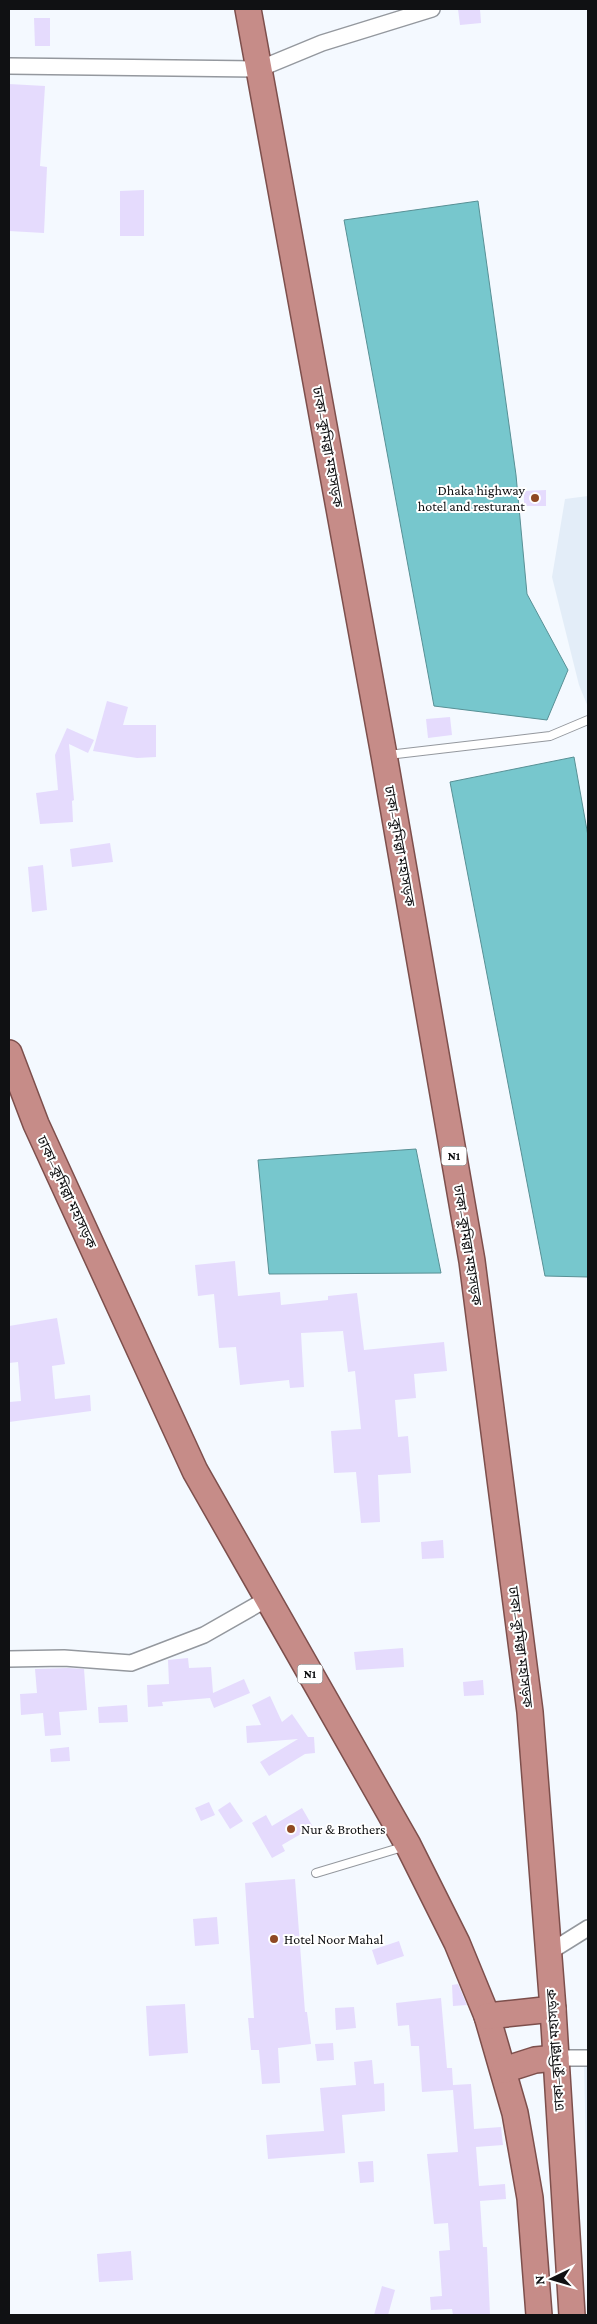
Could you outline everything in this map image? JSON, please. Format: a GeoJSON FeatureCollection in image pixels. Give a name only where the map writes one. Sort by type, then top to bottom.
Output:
{"type":"FeatureCollection","features":[{"type":"Feature","properties":{"kind":"highway","name":"ঢাকা–কুমিল্লা মহাসড়ক"},"geometry":{"type":"LineString","coordinates":[[248,9],[384,755],[472,1261],[530,1712],[553,2010],[572,2315]]}},
{"type":"Feature","properties":{"kind":"highway","name":"ঢাকা–কুমিল্লা মহাসড়ক"},"geometry":{"type":"LineString","coordinates":[[9,1053],[36,1124],[195,1470],[408,1845],[457,1943],[487,2016],[515,2113],[530,2198],[539,2315]]}},
{"type":"Feature","properties":{"kind":"highway"},"geometry":{"type":"LineString","coordinates":[[487,2016],[553,2010]]}},
{"type":"Feature","properties":{"kind":"highway"},"geometry":{"type":"LineString","coordinates":[[504,2070],[535,2060],[556,2058]]}},
{"type":"Feature","properties":{"kind":"street"},"geometry":{"type":"LineString","coordinates":[[9,66],[259,69],[322,43],[432,9]]}},
{"type":"Feature","properties":{"kind":"street"},"geometry":{"type":"LineString","coordinates":[[9,1659],[64,1658],[132,1663],[204,1635],[267,1599]]}},
{"type":"Feature","properties":{"kind":"street"},"geometry":{"type":"LineString","coordinates":[[548,1953],[588,1928]]}},
{"type":"Feature","properties":{"kind":"street"},"geometry":{"type":"LineString","coordinates":[[556,2058],[588,2058]]}},
{"type":"Feature","properties":{"kind":"lane"},"geometry":{"type":"LineString","coordinates":[[384,755],[550,736],[588,720]]}},
{"type":"Feature","properties":{"kind":"lane"},"geometry":{"type":"LineString","coordinates":[[316,1873],[408,1845]]}},
{"type":"Feature","properties":{"kind":"shaded area"},"geometry":{"type":"Polygon","coordinates":[[[588,496],[588,707],[579,685],[552,577],[565,499],[588,496]]]}},
{"type":"Feature","properties":{"kind":"shaded area"},"geometry":{"type":"Polygon","coordinates":[[[584,2061],[588,2061],[588,2248],[584,2061]]]}},
{"type":"Feature","properties":{"kind":"water"},"geometry":{"type":"Polygon","coordinates":[[[478,201],[516,475],[527,594],[568,670],[547,720],[434,706],[344,220],[478,201]]]}},
{"type":"Feature","properties":{"kind":"water"},"geometry":{"type":"Polygon","coordinates":[[[574,757],[588,836],[588,1277],[545,1276],[450,782],[574,757]]]}},
{"type":"Feature","properties":{"kind":"water"},"geometry":{"type":"Polygon","coordinates":[[[416,1149],[441,1273],[269,1274],[258,1160],[416,1149]]]}},
{"type":"Feature","properties":{"kind":"building"},"geometry":{"type":"Polygon","coordinates":[[[458,9],[480,9],[481,23],[460,25],[458,9]]]}},
{"type":"Feature","properties":{"kind":"building"},"geometry":{"type":"Polygon","coordinates":[[[34,18],[50,18],[50,46],[35,46],[34,18]]]}},
{"type":"Feature","properties":{"kind":"building"},"geometry":{"type":"Polygon","coordinates":[[[9,84],[45,86],[40,166],[47,167],[44,233],[9,231],[9,84]]]}},
{"type":"Feature","properties":{"kind":"building"},"geometry":{"type":"Polygon","coordinates":[[[144,190],[144,236],[120,236],[120,191],[144,190]]]}},
{"type":"Feature","properties":{"kind":"building"},"geometry":{"type":"Polygon","coordinates":[[[546,490],[546,506],[524,506],[524,491],[546,490]]]}},
{"type":"Feature","properties":{"kind":"building"},"geometry":{"type":"Polygon","coordinates":[[[107,701],[128,707],[123,725],[156,725],[156,757],[137,758],[93,751],[107,701]]]}},
{"type":"Feature","properties":{"kind":"building"},"geometry":{"type":"Polygon","coordinates":[[[450,717],[452,735],[428,738],[426,719],[450,717]]]}},
{"type":"Feature","properties":{"kind":"building"},"geometry":{"type":"Polygon","coordinates":[[[67,728],[94,740],[88,753],[69,744],[74,800],[72,801],[73,822],[40,824],[36,793],[58,790],[55,755],[67,728]]]}},
{"type":"Feature","properties":{"kind":"building"},"geometry":{"type":"Polygon","coordinates":[[[110,843],[113,862],[72,867],[70,849],[110,843]]]}},
{"type":"Feature","properties":{"kind":"building"},"geometry":{"type":"Polygon","coordinates":[[[43,865],[47,910],[32,912],[28,867],[43,865]]]}},
{"type":"Feature","properties":{"kind":"building"},"geometry":{"type":"Polygon","coordinates":[[[235,1261],[238,1296],[280,1292],[281,1305],[328,1300],[328,1296],[357,1293],[364,1350],[444,1342],[447,1371],[414,1374],[416,1398],[395,1400],[398,1437],[408,1436],[411,1473],[378,1475],[380,1522],[361,1523],[356,1472],[334,1473],[331,1431],[361,1429],[355,1371],[348,1372],[343,1331],[301,1333],[304,1387],[290,1388],[289,1380],[240,1385],[236,1347],[219,1348],[214,1294],[198,1296],[195,1265],[235,1261]]]}},
{"type":"Feature","properties":{"kind":"building"},"geometry":{"type":"Polygon","coordinates":[[[57,1318],[65,1364],[52,1366],[55,1399],[90,1395],[91,1411],[9,1422],[9,1402],[21,1401],[18,1362],[9,1363],[9,1326],[57,1318]]]}},
{"type":"Feature","properties":{"kind":"building"},"geometry":{"type":"Polygon","coordinates":[[[443,1540],[444,1558],[422,1559],[421,1542],[443,1540]]]}},
{"type":"Feature","properties":{"kind":"building"},"geometry":{"type":"Polygon","coordinates":[[[403,1648],[404,1667],[356,1670],[354,1652],[403,1648]]]}},
{"type":"Feature","properties":{"kind":"building"},"geometry":{"type":"Polygon","coordinates":[[[188,1658],[189,1668],[211,1667],[213,1693],[244,1679],[250,1693],[214,1708],[210,1698],[162,1702],[163,1706],[148,1707],[147,1685],[169,1684],[168,1660],[188,1658]]]}},
{"type":"Feature","properties":{"kind":"building"},"geometry":{"type":"Polygon","coordinates":[[[35,1669],[84,1669],[87,1710],[59,1712],[61,1735],[45,1736],[43,1713],[21,1715],[20,1694],[37,1693],[35,1669]]]}},
{"type":"Feature","properties":{"kind":"building"},"geometry":{"type":"Polygon","coordinates":[[[483,1680],[484,1695],[464,1696],[463,1682],[483,1680]]]}},
{"type":"Feature","properties":{"kind":"building"},"geometry":{"type":"Polygon","coordinates":[[[270,1696],[282,1722],[292,1714],[308,1737],[314,1737],[315,1753],[305,1754],[269,1776],[260,1762],[298,1739],[247,1743],[246,1726],[261,1725],[252,1705],[270,1696]]]}},
{"type":"Feature","properties":{"kind":"building"},"geometry":{"type":"Polygon","coordinates":[[[127,1705],[128,1722],[99,1723],[98,1707],[127,1705]]]}},
{"type":"Feature","properties":{"kind":"building"},"geometry":{"type":"Polygon","coordinates":[[[69,1747],[70,1761],[51,1762],[50,1749],[69,1747]]]}},
{"type":"Feature","properties":{"kind":"building"},"geometry":{"type":"Polygon","coordinates":[[[209,1802],[215,1815],[201,1821],[195,1808],[209,1802]]]}},
{"type":"Feature","properties":{"kind":"building"},"geometry":{"type":"Polygon","coordinates":[[[230,1802],[243,1821],[230,1829],[218,1810],[230,1802]]]}},
{"type":"Feature","properties":{"kind":"building"},"geometry":{"type":"Polygon","coordinates":[[[302,1808],[313,1827],[282,1845],[285,1851],[272,1858],[252,1823],[266,1815],[272,1826],[302,1808]]]}},
{"type":"Feature","properties":{"kind":"building","name":"Hotel Noor Mahal"},"geometry":{"type":"Polygon","coordinates":[[[295,1879],[305,2012],[307,2012],[311,2044],[278,2048],[280,2083],[262,2084],[259,2050],[251,2050],[248,2018],[254,2018],[245,1883],[295,1879]]]}},
{"type":"Feature","properties":{"kind":"building"},"geometry":{"type":"Polygon","coordinates":[[[217,1917],[219,1944],[195,1946],[193,1919],[217,1917]]]}},
{"type":"Feature","properties":{"kind":"building"},"geometry":{"type":"Polygon","coordinates":[[[399,1941],[404,1956],[377,1965],[372,1950],[399,1941]]]}},
{"type":"Feature","properties":{"kind":"building"},"geometry":{"type":"Polygon","coordinates":[[[458,1984],[467,2005],[453,2006],[452,1985],[458,1984]]]}},
{"type":"Feature","properties":{"kind":"building"},"geometry":{"type":"Polygon","coordinates":[[[441,1998],[447,2068],[452,2068],[453,2085],[471,2084],[474,2129],[501,2127],[503,2145],[476,2147],[479,2186],[505,2184],[506,2199],[480,2201],[483,2247],[487,2247],[490,2315],[453,2315],[452,2309],[431,2310],[430,2297],[442,2296],[439,2251],[450,2250],[448,2223],[434,2224],[427,2154],[458,2152],[453,2090],[422,2092],[419,2046],[411,2046],[409,2025],[398,2026],[396,2003],[441,1998]]]}},
{"type":"Feature","properties":{"kind":"building"},"geometry":{"type":"Polygon","coordinates":[[[185,2004],[188,2053],[149,2056],[146,2006],[185,2004]]]}},
{"type":"Feature","properties":{"kind":"building"},"geometry":{"type":"Polygon","coordinates":[[[354,2007],[356,2028],[336,2030],[335,2008],[354,2007]]]}},
{"type":"Feature","properties":{"kind":"building"},"geometry":{"type":"Polygon","coordinates":[[[333,2043],[334,2060],[317,2061],[315,2044],[333,2043]]]}},
{"type":"Feature","properties":{"kind":"building"},"geometry":{"type":"Polygon","coordinates":[[[372,2060],[374,2084],[384,2083],[385,2111],[342,2115],[345,2153],[268,2159],[266,2135],[324,2131],[320,2088],[356,2085],[354,2062],[372,2060]]]}},
{"type":"Feature","properties":{"kind":"building"},"geometry":{"type":"Polygon","coordinates":[[[373,2161],[374,2182],[360,2183],[358,2162],[373,2161]]]}},
{"type":"Feature","properties":{"kind":"building"},"geometry":{"type":"Polygon","coordinates":[[[131,2251],[133,2280],[99,2282],[97,2254],[131,2251]]]}},
{"type":"Feature","properties":{"kind":"building"},"geometry":{"type":"Polygon","coordinates":[[[382,2286],[395,2290],[388,2315],[374,2315],[382,2286]]]}},
{"type":"Feature","properties":{"kind":"place","name":"Dhaka highway hotel and resturant"},"geometry":{"type":"Point","coordinates":[535,498]}},
{"type":"Feature","properties":{"kind":"place","name":"Nur & Brothers"},"geometry":{"type":"Point","coordinates":[291,1829]}},
{"type":"Feature","properties":{"kind":"place","name":"Hotel Noor Mahal"},"geometry":{"type":"Point","coordinates":[274,1939]}}]}
